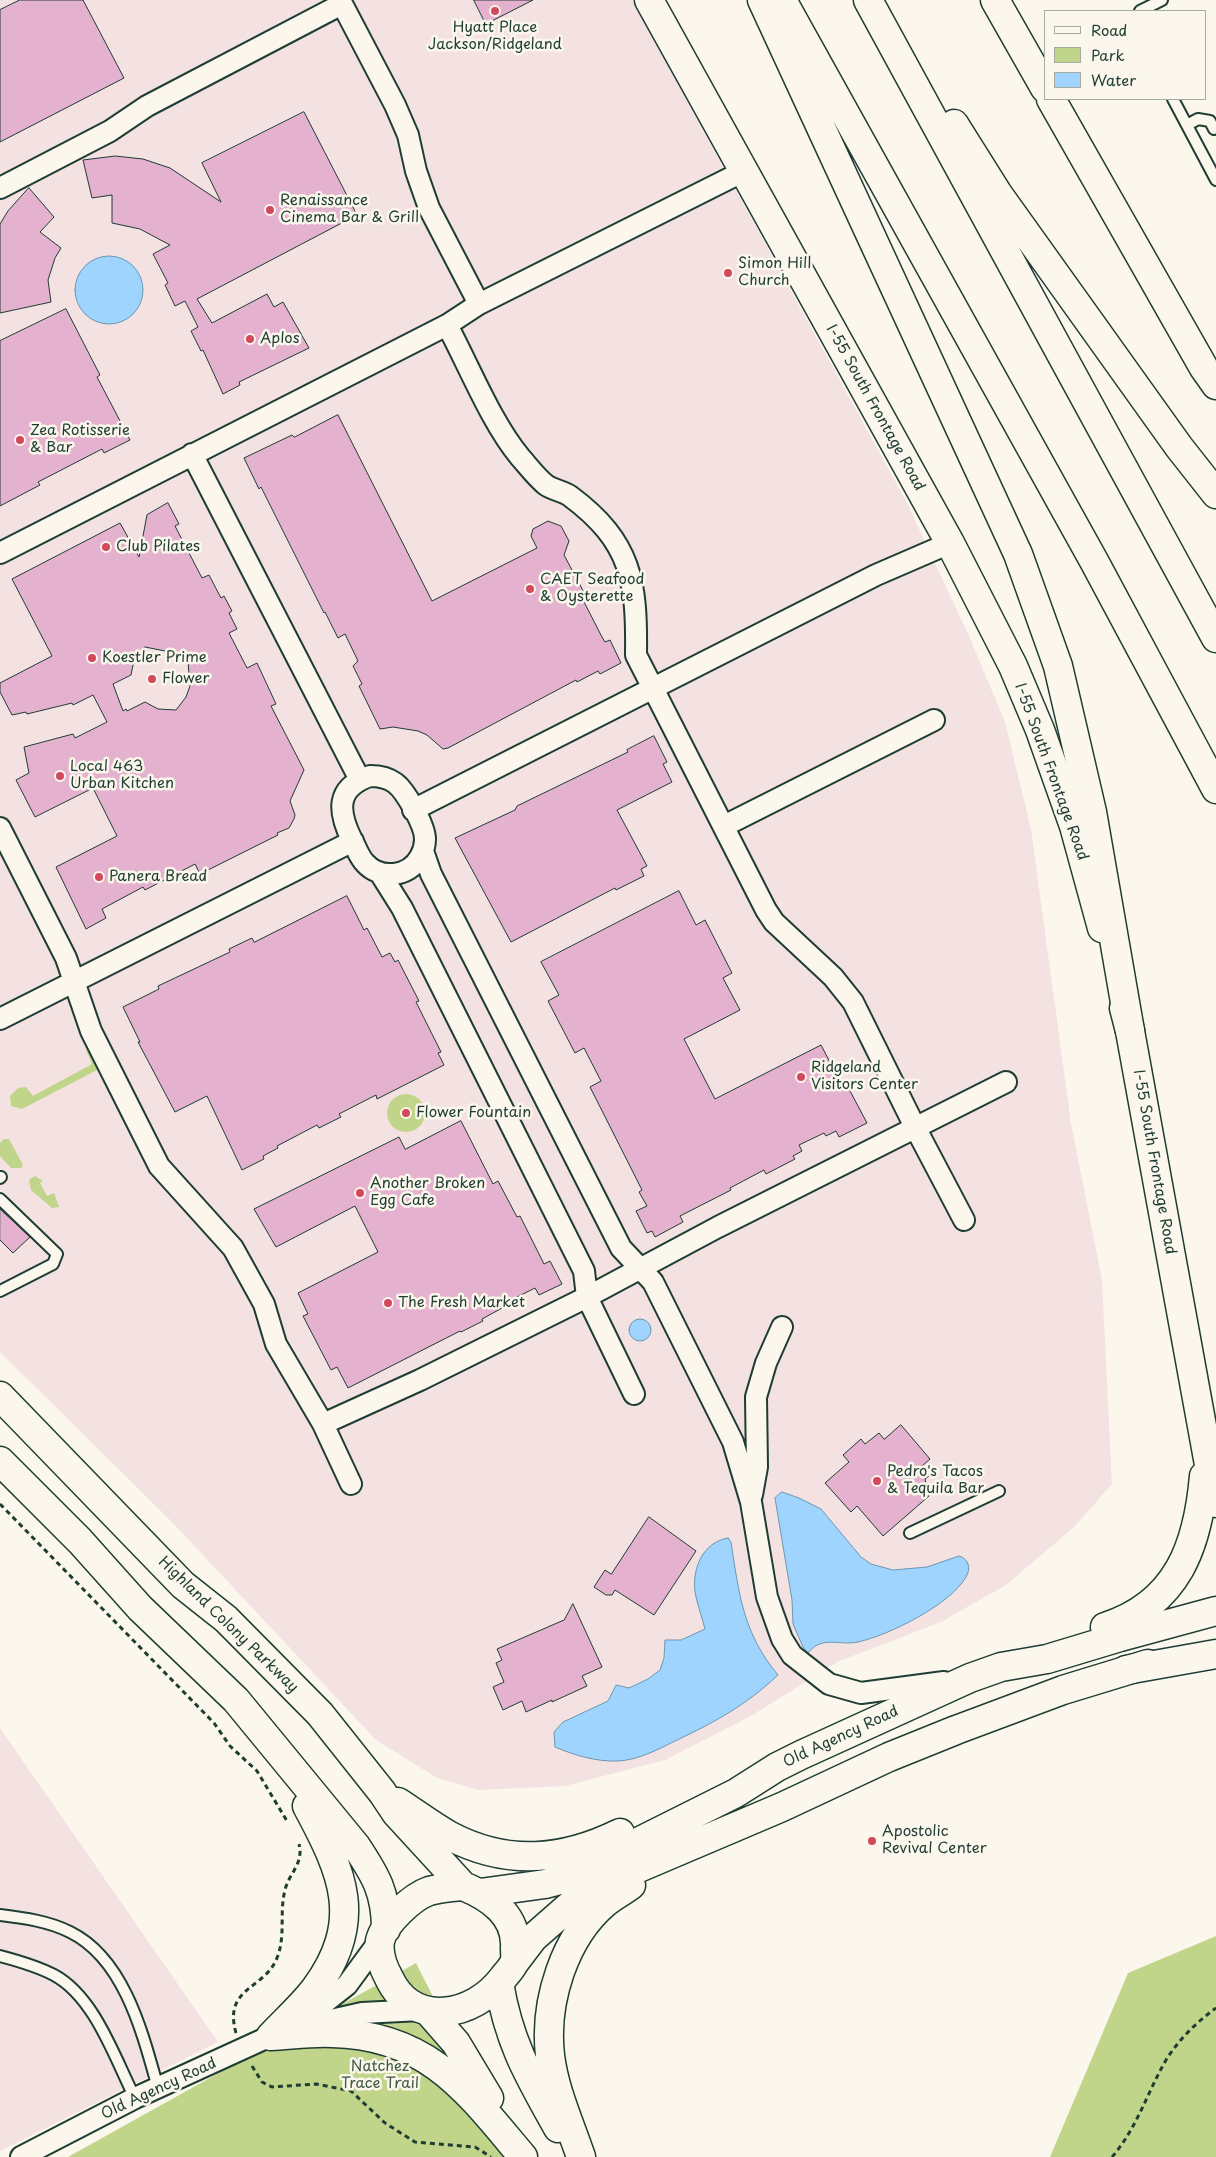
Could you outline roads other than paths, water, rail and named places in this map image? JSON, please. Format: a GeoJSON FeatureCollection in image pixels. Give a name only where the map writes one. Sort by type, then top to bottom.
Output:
{"type":"FeatureCollection","features":[{"type":"Feature","properties":{"kind":"main road","name":"I-55 South Frontage Road"},"geometry":{"type":"LineString","coordinates":[[649,0],[950,543],[1013,666],[1040,730],[1074,826],[1130,1031],[1216,1503]]}},
{"type":"Feature","properties":{"kind":"main road"},"geometry":{"type":"LineString","coordinates":[[762,0],[1018,554],[1058,666],[1092,812],[1130,1031]]}},
{"type":"Feature","properties":{"kind":"main road"},"geometry":{"type":"LineString","coordinates":[[782,0],[1094,561],[1216,789]]}},
{"type":"Feature","properties":{"kind":"main road"},"geometry":{"type":"LineString","coordinates":[[868,0],[1216,638]]}},
{"type":"Feature","properties":{"kind":"main road"},"geometry":{"type":"LineString","coordinates":[[876,0],[998,194],[1178,447],[1216,494]]}},
{"type":"Feature","properties":{"kind":"main road"},"geometry":{"type":"LineString","coordinates":[[1000,2],[1044,86]]}},
{"type":"Feature","properties":{"kind":"main road"},"geometry":{"type":"LineString","coordinates":[[1052,100],[1204,368],[1216,385]]}},
{"type":"Feature","properties":{"kind":"main road","name":"Highland Colony Parkway"},"geometry":{"type":"LineString","coordinates":[[0,1396],[183,1585],[226,1619],[320,1714],[382,1792],[396,1813],[472,1889]]}},
{"type":"Feature","properties":{"kind":"main road"},"geometry":{"type":"LineString","coordinates":[[1001,1667],[1032,1649],[1119,1622],[1140,1611],[1165,1592],[1185,1561],[1197,1530],[1206,1452]]}},
{"type":"Feature","properties":{"kind":"main road"},"geometry":{"type":"LineString","coordinates":[[0,1461],[80,1541],[140,1608],[236,1700],[356,1846],[371,1868],[386,1906],[380,1953],[393,1987],[403,1999],[424,2011],[456,2043],[523,2157]]}},
{"type":"Feature","properties":{"kind":"main road","name":"Old Agency Road"},"geometry":{"type":"LineString","coordinates":[[472,1889],[545,1884],[564,1879],[736,1793],[777,1767],[970,1678],[1001,1667],[1047,1659],[1216,1611]]}},
{"type":"Feature","properties":{"kind":"main road"},"geometry":{"type":"LineString","coordinates":[[424,2011],[449,2011],[467,2007],[483,1999],[507,1973],[533,1938],[582,1896],[615,1878],[782,1807],[890,1757],[956,1730],[1063,1690],[1216,1645]]}},
{"type":"Feature","properties":{"kind":"main road"},"geometry":{"type":"LineString","coordinates":[[1126,1670],[1216,1654]]}},
{"type":"Feature","properties":{"kind":"main road"},"geometry":{"type":"LineString","coordinates":[[271,2036],[314,1991],[328,1970],[338,1948],[344,1908],[342,1885],[331,1850],[282,1758]]}},
{"type":"Feature","properties":{"kind":"main road"},"geometry":{"type":"LineString","coordinates":[[382,1792],[448,1835],[474,1847],[505,1855],[539,1858],[575,1851],[607,1840],[729,1780],[777,1767]]}},
{"type":"Feature","properties":{"kind":"main road"},"geometry":{"type":"LineString","coordinates":[[581,2157],[559,2094],[550,2056],[548,2027],[553,1995],[562,1967],[580,1933],[605,1903],[684,1848]]}},
{"type":"Feature","properties":{"kind":"main road"},"geometry":{"type":"LineString","coordinates":[[383,1935],[412,1900],[428,1892],[472,1889],[496,1904],[509,1918],[516,1941],[507,1973],[504,2016],[514,2046],[575,2157]]}},
{"type":"Feature","properties":{"kind":"main road"},"geometry":{"type":"LineString","coordinates":[[271,2036],[332,2033],[368,2037],[397,2045],[421,2056],[453,2078],[467,2091],[523,2157]]}},
{"type":"Feature","properties":{"kind":"street"},"geometry":{"type":"LineString","coordinates":[[0,188],[110,131],[146,106],[341,2],[395,105],[408,135],[416,171],[429,208],[479,304]]}},
{"type":"Feature","properties":{"kind":"street"},"geometry":{"type":"LineString","coordinates":[[0,553],[447,325],[479,304],[744,171]]}},
{"type":"Feature","properties":{"kind":"street"},"geometry":{"type":"LineString","coordinates":[[447,325],[509,443],[546,485],[568,495],[595,516],[612,536],[624,556],[634,589],[636,655],[766,910],[774,922],[833,977],[853,1002],[964,1220]]}},
{"type":"Feature","properties":{"kind":"street"},"geometry":{"type":"LineString","coordinates":[[192,454],[360,780]]}},
{"type":"Feature","properties":{"kind":"street"},"geometry":{"type":"LineString","coordinates":[[413,810],[876,575],[950,543]]}},
{"type":"Feature","properties":{"kind":"street"},"geometry":{"type":"LineString","coordinates":[[724,826],[934,720]]}},
{"type":"Feature","properties":{"kind":"street"},"geometry":{"type":"LineString","coordinates":[[380,873],[390,874],[406,871],[418,861],[423,851],[425,839],[423,829],[403,791],[389,779],[370,776],[351,786],[344,795],[341,807],[342,817],[363,862],[380,873],[402,908],[584,1271],[587,1297],[634,1394]]}},
{"type":"Feature","properties":{"kind":"street"},"geometry":{"type":"LineString","coordinates":[[0,828],[66,958],[92,1031],[159,1166],[233,1248],[243,1263],[264,1304],[276,1344],[323,1424],[351,1484]]}},
{"type":"Feature","properties":{"kind":"street"},"geometry":{"type":"LineString","coordinates":[[0,1020],[353,841]]}},
{"type":"Feature","properties":{"kind":"street"},"geometry":{"type":"LineString","coordinates":[[423,851],[431,874],[622,1248],[652,1282],[733,1442],[751,1502],[767,1597],[782,1639],[792,1655],[829,1684],[861,1693],[970,1678]]}},
{"type":"Feature","properties":{"kind":"street"},"geometry":{"type":"LineString","coordinates":[[323,1424],[412,1384],[587,1297],[915,1127],[1006,1082]]}},
{"type":"Feature","properties":{"kind":"street"},"geometry":{"type":"LineString","coordinates":[[751,1502],[757,1467],[756,1397],[766,1363],[782,1327]]}},
{"type":"Feature","properties":{"kind":"street","name":"Old Agency Road"},"geometry":{"type":"LineString","coordinates":[[21,2157],[136,2098],[299,2024],[347,1985],[383,1935]]}},
{"type":"Feature","properties":{"kind":"street","name":"Old Agency Road"},"geometry":{"type":"LineString","coordinates":[[299,2024],[331,2020],[362,2013],[424,2011]]}},
{"type":"Feature","properties":{"kind":"lane"},"geometry":{"type":"LineString","coordinates":[[1142,10],[1162,0]]}},
{"type":"Feature","properties":{"kind":"lane"},"geometry":{"type":"LineString","coordinates":[[1174,100],[1216,180]]}},
{"type":"Feature","properties":{"kind":"lane"},"geometry":{"type":"LineString","coordinates":[[1187,125],[1198,119],[1210,121],[1214,129]]}},
{"type":"Feature","properties":{"kind":"lane"},"geometry":{"type":"LineString","coordinates":[[0,1199],[57,1254],[53,1264],[0,1291]]}},
{"type":"Feature","properties":{"kind":"lane"},"geometry":{"type":"LineString","coordinates":[[910,1533],[999,1491]]}},
{"type":"Feature","properties":{"kind":"lane"},"geometry":{"type":"LineString","coordinates":[[0,1914],[48,1923],[72,1933],[90,1946],[120,1982],[132,2006],[158,2088]]}},
{"type":"Feature","properties":{"kind":"lane"},"geometry":{"type":"LineString","coordinates":[[0,1956],[32,1965],[56,1976],[75,1990],[91,2010],[136,2098]]}},
{"type":"Feature","properties":{"kind":"water"},"geometry":{"type":"Polygon","coordinates":[[[109,256],[122,259],[133,266],[140,277],[143,290],[140,303],[133,314],[122,321],[109,324],[96,321],[85,314],[78,303],[75,290],[78,277],[85,266],[96,259],[109,256]]]}},
{"type":"Feature","properties":{"kind":"water"},"geometry":{"type":"Polygon","coordinates":[[[636,1319],[644,1319],[651,1326],[651,1334],[644,1341],[636,1341],[629,1334],[629,1326],[636,1319]]]}},
{"type":"Feature","properties":{"kind":"water"},"geometry":{"type":"Polygon","coordinates":[[[782,1492],[821,1509],[861,1557],[871,1564],[893,1570],[927,1567],[959,1556],[967,1562],[968,1574],[958,1588],[947,1598],[902,1626],[858,1642],[819,1644],[808,1653],[803,1647],[793,1624],[792,1600],[775,1498],[782,1492]]]}},
{"type":"Feature","properties":{"kind":"water"},"geometry":{"type":"Polygon","coordinates":[[[728,1538],[731,1542],[744,1612],[757,1644],[778,1675],[754,1696],[716,1720],[640,1757],[618,1761],[593,1759],[555,1747],[554,1732],[563,1722],[608,1701],[616,1685],[629,1688],[648,1679],[660,1670],[664,1658],[665,1640],[681,1640],[705,1629],[695,1592],[695,1574],[706,1551],[719,1540],[728,1538]]]}},
{"type":"Feature","properties":{"kind":"place","name":"Hyatt Place Jackson/Ridgeland"},"geometry":{"type":"Point","coordinates":[495,11]}},
{"type":"Feature","properties":{"kind":"place","name":"Renaissance Cinema Bar & Grill"},"geometry":{"type":"Point","coordinates":[270,210]}},
{"type":"Feature","properties":{"kind":"place","name":"Simon Hill Church"},"geometry":{"type":"Point","coordinates":[728,273]}},
{"type":"Feature","properties":{"kind":"place","name":"Aplos"},"geometry":{"type":"Point","coordinates":[250,339]}},
{"type":"Feature","properties":{"kind":"place","name":"Zea Rotisserie & Bar"},"geometry":{"type":"Point","coordinates":[20,440]}},
{"type":"Feature","properties":{"kind":"place","name":"Club Pilates"},"geometry":{"type":"Point","coordinates":[106,547]}},
{"type":"Feature","properties":{"kind":"place","name":"CAET Seafood & Oysterette"},"geometry":{"type":"Point","coordinates":[530,589]}},
{"type":"Feature","properties":{"kind":"place","name":"Koestler Prime"},"geometry":{"type":"Point","coordinates":[92,658]}},
{"type":"Feature","properties":{"kind":"place","name":"Flower"},"geometry":{"type":"Point","coordinates":[152,679]}},
{"type":"Feature","properties":{"kind":"place","name":"Local 463 Urban Kitchen"},"geometry":{"type":"Point","coordinates":[60,776]}},
{"type":"Feature","properties":{"kind":"place","name":"Panera Bread"},"geometry":{"type":"Point","coordinates":[99,877]}},
{"type":"Feature","properties":{"kind":"place","name":"Ridgeland Visitors Center"},"geometry":{"type":"Point","coordinates":[801,1077]}},
{"type":"Feature","properties":{"kind":"place","name":"Flower Fountain"},"geometry":{"type":"Point","coordinates":[406,1113]}},
{"type":"Feature","properties":{"kind":"place","name":"Another Broken Egg Cafe"},"geometry":{"type":"Point","coordinates":[360,1193]}},
{"type":"Feature","properties":{"kind":"place","name":"The Fresh Market"},"geometry":{"type":"Point","coordinates":[388,1303]}},
{"type":"Feature","properties":{"kind":"place","name":"Pedro's Tacos & Tequila Bar"},"geometry":{"type":"Point","coordinates":[877,1481]}},
{"type":"Feature","properties":{"kind":"place","name":"Apostolic Revival Center"},"geometry":{"type":"Point","coordinates":[872,1841]}},
{"type":"Feature","properties":{"kind":"park label","name":"Natchez Trace Trail"},"geometry":{"type":"Point","coordinates":[380,2076]}}]}
